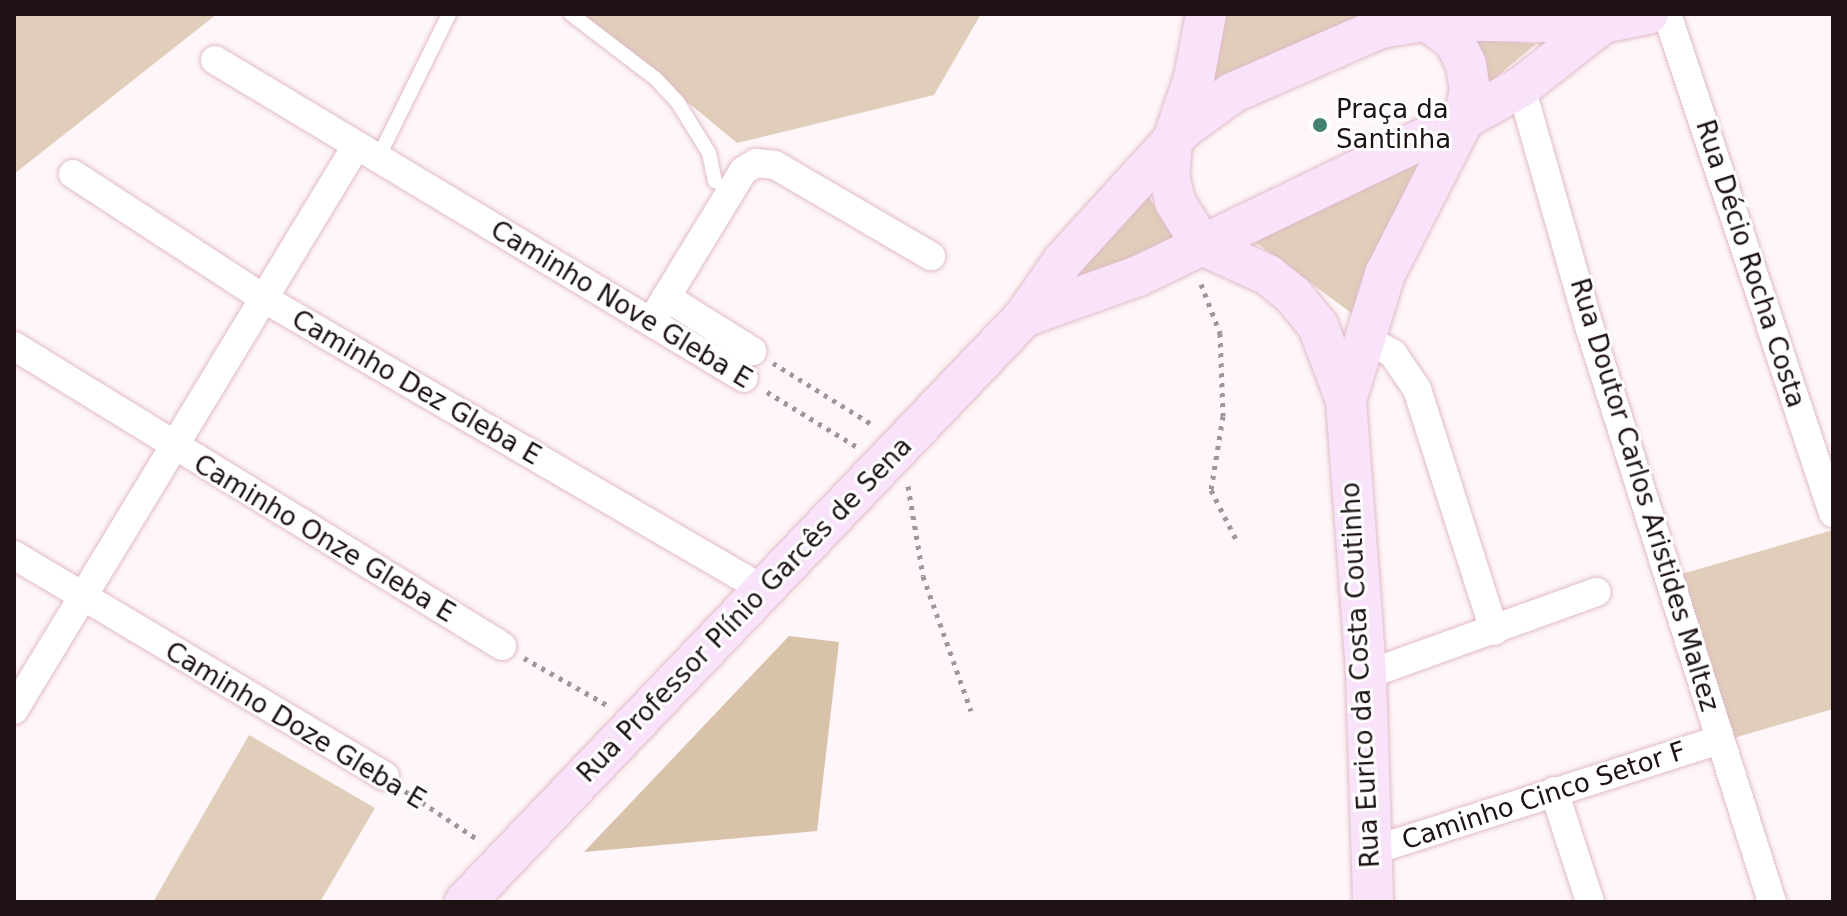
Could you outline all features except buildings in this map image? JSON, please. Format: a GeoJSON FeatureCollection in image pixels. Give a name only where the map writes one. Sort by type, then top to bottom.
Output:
{"type":"FeatureCollection","features":[{"type":"Feature","properties":{"kind":"main road","name":"Rua Professor Plínio Garcês de Sena"},"geometry":{"type":"LineString","coordinates":[[1190,251],[1169,175],[1172,143],[1194,78],[1206,14]]}},
{"type":"Feature","properties":{"kind":"main road"},"geometry":{"type":"LineString","coordinates":[[1422,17],[1603,23],[1648,14]]}},
{"type":"Feature","properties":{"kind":"main road","name":"Rua Professor Plínio Garcês de Sena"},"geometry":{"type":"LineString","coordinates":[[465,902],[640,723],[1024,317],[1088,231],[1184,128],[1232,93],[1316,53],[1381,28],[1422,17]]}},
{"type":"Feature","properties":{"kind":"main road"},"geometry":{"type":"LineString","coordinates":[[1422,17],[1454,40],[1466,64],[1470,90],[1464,119]]}},
{"type":"Feature","properties":{"kind":"main road"},"geometry":{"type":"LineString","coordinates":[[1464,119],[1521,87],[1603,23]]}},
{"type":"Feature","properties":{"kind":"main road","name":"Rua Professor Plínio Garcês de Sena"},"geometry":{"type":"LineString","coordinates":[[1024,317],[1190,251],[1464,119]]}},
{"type":"Feature","properties":{"kind":"main road","name":"Rua Eurico da Costa Coutinho"},"geometry":{"type":"LineString","coordinates":[[1346,400],[1385,274],[1464,119]]}},
{"type":"Feature","properties":{"kind":"main road","name":"Rua Eurico da Costa Coutinho"},"geometry":{"type":"LineString","coordinates":[[1190,251],[1268,275],[1293,295],[1318,326],[1346,400],[1366,675],[1368,852],[1373,902]]}},
{"type":"Feature","properties":{"kind":"street","name":"Rua Décio Rocha Costa"},"geometry":{"type":"LineString","coordinates":[[1667,14],[1833,513]]}},
{"type":"Feature","properties":{"kind":"street","name":"Caminho Nove Gleba E"},"geometry":{"type":"LineString","coordinates":[[215,60],[366,154],[744,378]]}},
{"type":"Feature","properties":{"kind":"street","name":"Rua Doutor Carlos Aristides Maltez"},"geometry":{"type":"LineString","coordinates":[[1521,87],[1590,329],[1772,902]]}},
{"type":"Feature","properties":{"kind":"street"},"geometry":{"type":"LineString","coordinates":[[14,710],[263,298],[366,154]]}},
{"type":"Feature","properties":{"kind":"street"},"geometry":{"type":"LineString","coordinates":[[651,322],[743,171],[756,163],[775,165],[931,256]]}},
{"type":"Feature","properties":{"kind":"street","name":"Caminho Dez Gleba E"},"geometry":{"type":"LineString","coordinates":[[73,174],[263,298],[766,591]]}},
{"type":"Feature","properties":{"kind":"street","name":"Caminho Nove Gleba E"},"geometry":{"type":"LineString","coordinates":[[666,297],[752,351]]}},
{"type":"Feature","properties":{"kind":"street"},"geometry":{"type":"LineString","coordinates":[[1364,337],[1393,354],[1417,389],[1494,631]]}},
{"type":"Feature","properties":{"kind":"street","name":"Caminho Onze Gleba E"},"geometry":{"type":"LineString","coordinates":[[14,346],[173,448],[502,646]]}},
{"type":"Feature","properties":{"kind":"street","name":"Caminho Doze Gleba E"},"geometry":{"type":"LineString","coordinates":[[14,555],[80,598],[385,776]]}},
{"type":"Feature","properties":{"kind":"street"},"geometry":{"type":"LineString","coordinates":[[1366,675],[1596,592]]}},
{"type":"Feature","properties":{"kind":"street","name":"Caminho Cinco Setor F"},"geometry":{"type":"LineString","coordinates":[[1368,852],[1720,740]]}},
{"type":"Feature","properties":{"kind":"street"},"geometry":{"type":"LineString","coordinates":[[1554,791],[1590,902]]}},
{"type":"Feature","properties":{"kind":"lane"},"geometry":{"type":"LineString","coordinates":[[366,154],[449,14]]}},
{"type":"Feature","properties":{"kind":"lane"},"geometry":{"type":"LineString","coordinates":[[571,14],[678,103],[709,153],[715,181]]}},
{"type":"Feature","properties":{"kind":"path"},"geometry":{"type":"LineString","coordinates":[[1190,251],[1220,333],[1223,416],[1211,490],[1238,543]]}},
{"type":"Feature","properties":{"kind":"path","name":"Caminho Nove Gleba E"},"geometry":{"type":"LineString","coordinates":[[752,351],[894,454]]}},
{"type":"Feature","properties":{"kind":"path","name":"Caminho Nove Gleba E"},"geometry":{"type":"LineString","coordinates":[[744,378],[894,454]]}},
{"type":"Feature","properties":{"kind":"path"},"geometry":{"type":"LineString","coordinates":[[894,454],[923,576],[971,711]]}},
{"type":"Feature","properties":{"kind":"path"},"geometry":{"type":"LineString","coordinates":[[502,646],[640,723]]}},
{"type":"Feature","properties":{"kind":"path","name":"Caminho Doze Gleba E"},"geometry":{"type":"LineString","coordinates":[[385,776],[506,860]]}},
{"type":"Feature","properties":{"kind":"shaded area"},"geometry":{"type":"Polygon","coordinates":[[[14,14],[217,14],[14,174],[14,14]]]}},
{"type":"Feature","properties":{"kind":"shaded area"},"geometry":{"type":"Polygon","coordinates":[[[581,14],[981,14],[934,95],[737,143],[581,14]]]}},
{"type":"Feature","properties":{"kind":"shaded area"},"geometry":{"type":"Polygon","coordinates":[[[1215,14],[1377,14],[1212,88],[1215,14]]]}},
{"type":"Feature","properties":{"kind":"shaded area"},"geometry":{"type":"Polygon","coordinates":[[[1473,38],[1536,44],[1483,88],[1473,38]]]}},
{"type":"Feature","properties":{"kind":"shaded area"},"geometry":{"type":"Polygon","coordinates":[[[1421,155],[1354,315],[1247,236],[1421,155]]]}},
{"type":"Feature","properties":{"kind":"shaded area"},"geometry":{"type":"Polygon","coordinates":[[[1147,195],[1177,236],[1056,295],[1147,195]]]}},
{"type":"Feature","properties":{"kind":"shaded area"},"geometry":{"type":"Polygon","coordinates":[[[1833,530],[1833,709],[1723,741],[1675,576],[1833,530]]]}},
{"type":"Feature","properties":{"kind":"shaded area"},"geometry":{"type":"Polygon","coordinates":[[[789,636],[839,642],[817,831],[584,852],[789,636]]]}},
{"type":"Feature","properties":{"kind":"shaded area"},"geometry":{"type":"Polygon","coordinates":[[[249,735],[375,808],[320,902],[153,902],[249,735]]]}},
{"type":"Feature","properties":{"kind":"place","name":"Praça da Santinha"},"geometry":{"type":"Point","coordinates":[1320,125]}}]}
